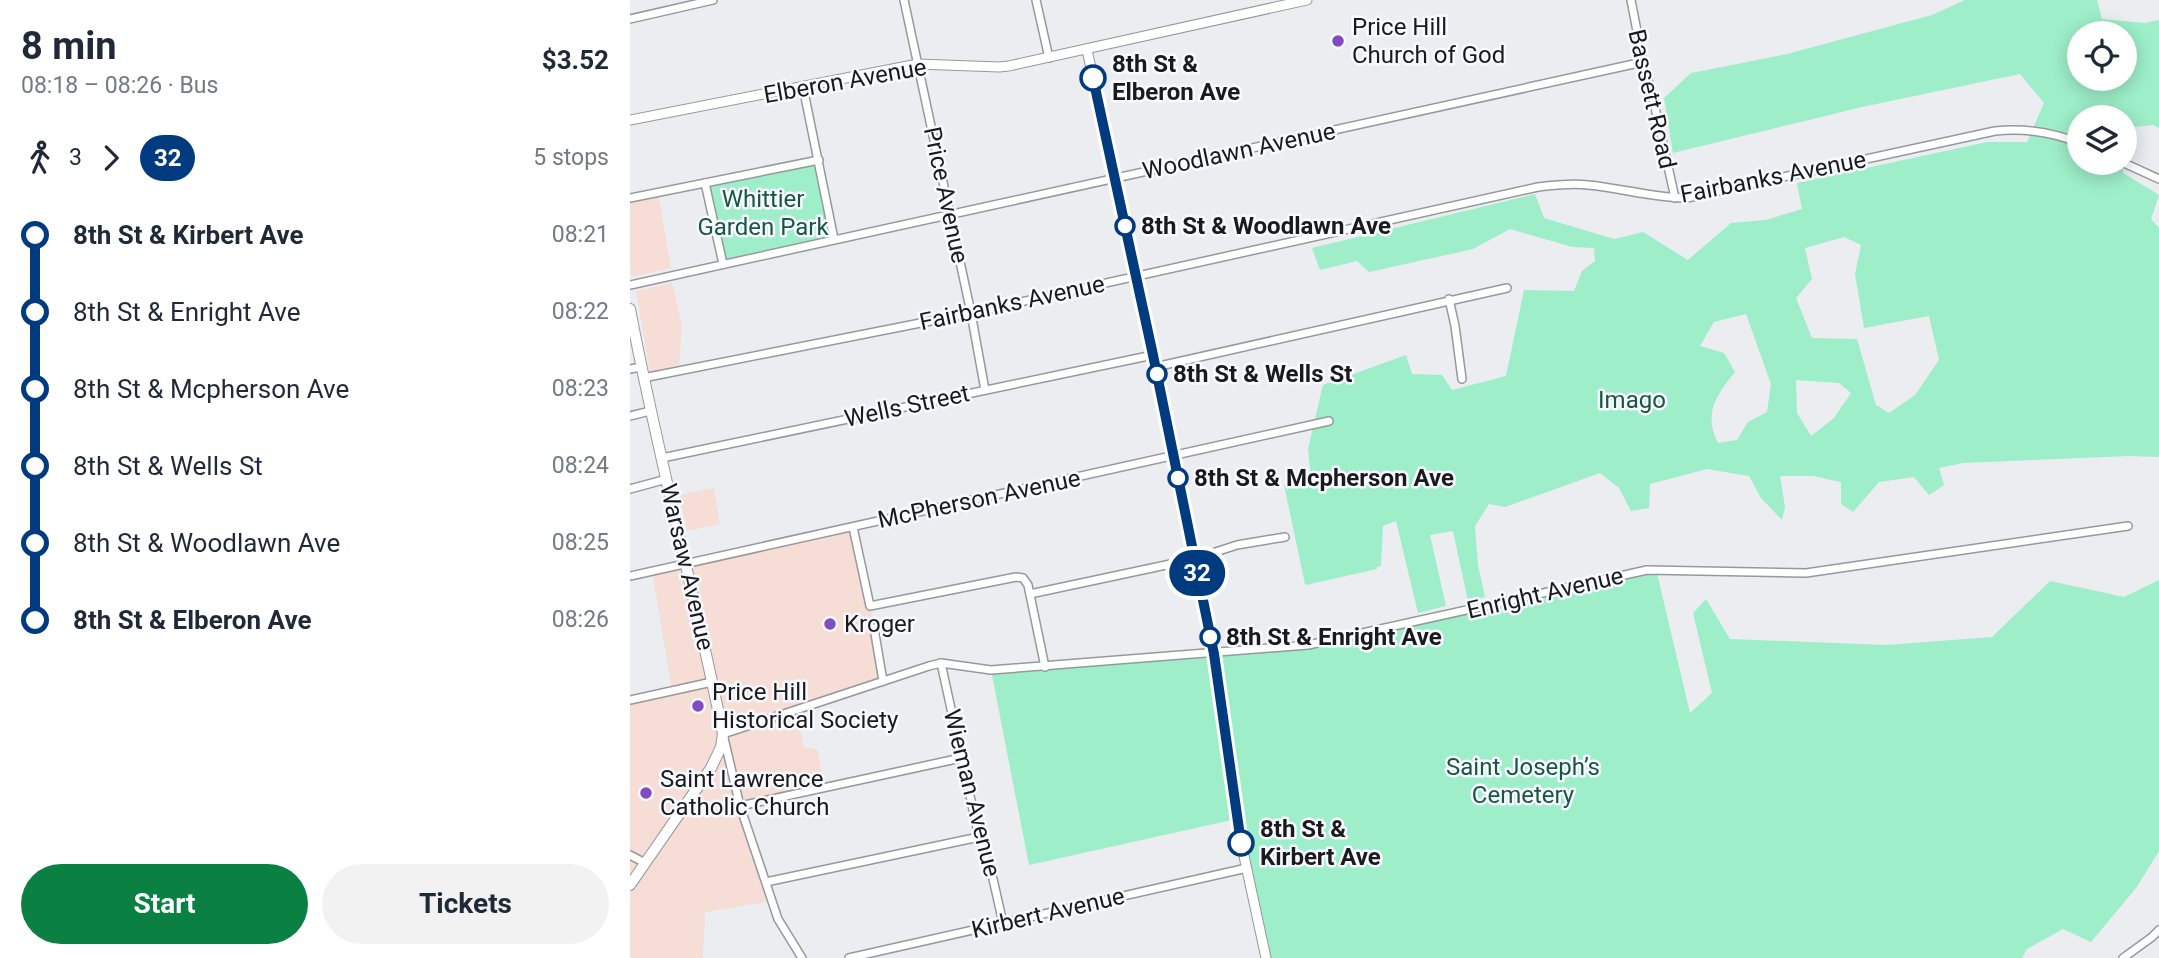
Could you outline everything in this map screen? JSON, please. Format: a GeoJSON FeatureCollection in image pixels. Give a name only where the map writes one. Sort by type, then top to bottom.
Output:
{"type":"FeatureCollection","features":[{"type":"Feature","properties":{"kind":"main road","name":"Warsaw Avenue"},"geometry":{"type":"LineString","coordinates":[[630,309],[650,411],[723,734]]}},
{"type":"Feature","properties":{"kind":"main road"},"geometry":{"type":"LineString","coordinates":[[630,885],[711,768],[723,734]]}},
{"type":"Feature","properties":{"kind":"street"},"geometry":{"type":"LineString","coordinates":[[630,19],[713,0]]}},
{"type":"Feature","properties":{"kind":"street","name":"Price Avenue"},"geometry":{"type":"LineString","coordinates":[[904,0],[985,390]]}},
{"type":"Feature","properties":{"kind":"street"},"geometry":{"type":"LineString","coordinates":[[1036,0],[1049,58]]}},
{"type":"Feature","properties":{"kind":"street","name":"Elberon Avenue"},"geometry":{"type":"LineString","coordinates":[[630,120],[918,64],[999,67],[1087,50],[1268,4],[1307,0]]}},
{"type":"Feature","properties":{"kind":"street","name":"Bassett Road"},"geometry":{"type":"LineString","coordinates":[[1631,0],[1675,198]]}},
{"type":"Feature","properties":{"kind":"street"},"geometry":{"type":"LineString","coordinates":[[1087,50],[1214,654],[1236,819],[1266,958]]}},
{"type":"Feature","properties":{"kind":"street","name":"Woodlawn Avenue"},"geometry":{"type":"LineString","coordinates":[[630,285],[1643,62]]}},
{"type":"Feature","properties":{"kind":"street"},"geometry":{"type":"LineString","coordinates":[[803,87],[834,239]]}},
{"type":"Feature","properties":{"kind":"street","name":"Fairbanks Avenue"},"geometry":{"type":"LineString","coordinates":[[630,369],[642,372],[971,313],[1538,187],[1558,184],[1587,185],[1675,198],[1703,195],[1995,131],[2042,132],[2067,139]]}},
{"type":"Feature","properties":{"kind":"street"},"geometry":{"type":"LineString","coordinates":[[630,198],[819,160]]}},
{"type":"Feature","properties":{"kind":"street"},"geometry":{"type":"LineString","coordinates":[[2137,169],[2159,179]]}},
{"type":"Feature","properties":{"kind":"street"},"geometry":{"type":"LineString","coordinates":[[705,183],[723,264]]}},
{"type":"Feature","properties":{"kind":"street"},"geometry":{"type":"LineString","coordinates":[[1155,367],[1507,288]]}},
{"type":"Feature","properties":{"kind":"street"},"geometry":{"type":"LineString","coordinates":[[1449,299],[1462,379]]}},
{"type":"Feature","properties":{"kind":"street","name":"Wells Street"},"geometry":{"type":"LineString","coordinates":[[662,458],[1153,355]]}},
{"type":"Feature","properties":{"kind":"street"},"geometry":{"type":"LineString","coordinates":[[630,416],[650,411]]}},
{"type":"Feature","properties":{"kind":"street","name":"McPherson Avenue"},"geometry":{"type":"LineString","coordinates":[[630,576],[1329,421]]}},
{"type":"Feature","properties":{"kind":"street"},"geometry":{"type":"LineString","coordinates":[[630,489],[667,479]]}},
{"type":"Feature","properties":{"kind":"street","name":"Enright Avenue"},"geometry":{"type":"LineString","coordinates":[[723,734],[941,663],[991,670],[1308,645],[1647,570],[1806,573],[2128,526]]}},
{"type":"Feature","properties":{"kind":"street"},"geometry":{"type":"LineString","coordinates":[[853,527],[870,606],[1016,577],[1025,580],[1045,667]]}},
{"type":"Feature","properties":{"kind":"street"},"geometry":{"type":"LineString","coordinates":[[1030,594],[1194,559],[1237,545],[1285,537]]}},
{"type":"Feature","properties":{"kind":"street"},"geometry":{"type":"LineString","coordinates":[[874,628],[883,681]]}},
{"type":"Feature","properties":{"kind":"street","name":"Wieman Avenue"},"geometry":{"type":"LineString","coordinates":[[941,663],[979,837],[1003,923]]}},
{"type":"Feature","properties":{"kind":"street"},"geometry":{"type":"LineString","coordinates":[[630,700],[712,682]]}},
{"type":"Feature","properties":{"kind":"street"},"geometry":{"type":"LineString","coordinates":[[723,734],[740,806],[778,919],[802,958]]}},
{"type":"Feature","properties":{"kind":"street"},"geometry":{"type":"LineString","coordinates":[[740,806],[961,758]]}},
{"type":"Feature","properties":{"kind":"street"},"geometry":{"type":"LineString","coordinates":[[766,882],[979,837]]}},
{"type":"Feature","properties":{"kind":"street"},"geometry":{"type":"LineString","coordinates":[[630,855],[645,863]]}},
{"type":"Feature","properties":{"kind":"street","name":"Kirbert Avenue"},"geometry":{"type":"LineString","coordinates":[[849,958],[1247,868]]}},
{"type":"Feature","properties":{"kind":"street"},"geometry":{"type":"LineString","coordinates":[[2123,958],[2159,930]]}},
{"type":"Feature","properties":{"kind":"shaded area"},"geometry":{"type":"Polygon","coordinates":[[[659,196],[671,268],[632,277],[630,203],[659,196]]]}},
{"type":"Feature","properties":{"kind":"shaded area"},"geometry":{"type":"Polygon","coordinates":[[[671,283],[682,327],[679,365],[650,372],[636,291],[671,283]]]}},
{"type":"Feature","properties":{"kind":"shaded area"},"geometry":{"type":"Polygon","coordinates":[[[714,488],[720,524],[687,531],[679,495],[714,488]]]}},
{"type":"Feature","properties":{"kind":"shaded area"},"geometry":{"type":"Polygon","coordinates":[[[853,527],[883,681],[796,710],[804,748],[817,749],[825,788],[740,806],[772,901],[705,912],[703,958],[630,958],[630,700],[672,690],[652,571],[853,527]]]}},
{"type":"Feature","properties":{"kind":"green space","name":"Imago"},"geometry":{"type":"Polygon","coordinates":[[[1965,0],[2097,0],[2102,19],[2124,21],[2067,21],[2067,91],[2137,91],[2137,22],[2159,20],[2159,128],[2153,125],[2137,127],[2137,105],[2067,105],[2067,175],[2126,175],[2159,195],[2151,219],[2159,228],[2159,457],[1963,463],[1939,468],[1944,485],[1929,495],[1914,477],[1879,482],[1853,512],[1841,504],[1841,482],[1813,476],[1780,476],[1785,507],[1782,520],[1761,498],[1749,476],[1707,469],[1650,484],[1649,508],[1631,511],[1619,488],[1600,473],[1505,507],[1489,504],[1475,526],[1478,565],[1485,597],[1468,601],[1453,531],[1430,535],[1446,606],[1418,613],[1396,521],[1383,526],[1381,566],[1377,569],[1306,585],[1284,485],[1311,478],[1308,449],[1323,385],[1406,355],[1412,374],[1442,375],[1452,390],[1506,376],[1524,290],[1574,291],[1582,271],[1595,261],[1594,248],[1572,247],[1510,229],[1473,249],[1369,272],[1357,261],[1320,270],[1312,248],[1535,194],[1544,218],[1614,239],[1643,232],[1688,260],[1731,223],[1766,220],[1802,209],[1797,183],[1987,142],[2027,142],[2044,103],[2020,74],[1862,107],[1673,153],[1664,98],[1691,73],[1787,54],[1932,15],[1965,0]],[[1844,237],[1805,248],[1812,279],[1796,298],[1812,338],[1857,339],[1876,405],[1889,413],[1915,395],[1939,360],[1929,316],[1864,328],[1855,274],[1861,245],[1844,237]],[[1746,314],[1714,322],[1700,346],[1724,353],[1735,372],[1714,405],[1712,423],[1718,443],[1737,440],[1748,422],[1767,412],[1771,384],[1746,314]],[[1796,380],[1797,413],[1811,436],[1834,418],[1851,393],[1839,383],[1796,380]]]}},
{"type":"Feature","properties":{"kind":"green space","name":"Whittier Garden Park"},"geometry":{"type":"Polygon","coordinates":[[[819,160],[834,239],[723,264],[705,183],[819,160]]]}},
{"type":"Feature","properties":{"kind":"green space","name":"Saint Joseph’s Cemetery"},"geometry":{"type":"Polygon","coordinates":[[[1656,569],[1690,713],[1712,693],[1693,613],[1706,599],[1730,639],[1886,645],[1992,637],[2050,581],[2124,597],[2159,580],[2159,851],[2136,888],[2091,942],[2063,929],[2027,949],[2022,958],[1266,958],[1236,819],[1029,865],[991,670],[1293,647],[1656,569]]]}},
{"type":"Feature","properties":{"kind":"bus line","name":"32"},"geometry":{"type":"LineString","coordinates":[[1093,78],[1214,654],[1241,843]]}},
{"type":"Feature","properties":{"kind":"place","name":"Price Hill Church of God"},"geometry":{"type":"Point","coordinates":[1338,41]}},
{"type":"Feature","properties":{"kind":"place","name":"8th St & Elberon Ave"},"geometry":{"type":"Point","coordinates":[1093,78]}},
{"type":"Feature","properties":{"kind":"place","name":"8th St & Woodlawn Ave"},"geometry":{"type":"Point","coordinates":[1125,226]}},
{"type":"Feature","properties":{"kind":"place","name":"8th St & Wells St"},"geometry":{"type":"Point","coordinates":[1157,374]}},
{"type":"Feature","properties":{"kind":"place","name":"8th St & Mcpherson Ave"},"geometry":{"type":"Point","coordinates":[1178,478]}},
{"type":"Feature","properties":{"kind":"place","name":"Kroger"},"geometry":{"type":"Point","coordinates":[830,624]}},
{"type":"Feature","properties":{"kind":"place","name":"8th St & Enright Ave"},"geometry":{"type":"Point","coordinates":[1210,637]}},
{"type":"Feature","properties":{"kind":"place","name":"Price Hill Historical Society"},"geometry":{"type":"Point","coordinates":[698,706]}},
{"type":"Feature","properties":{"kind":"place","name":"Saint Lawrence Catholic Church"},"geometry":{"type":"Point","coordinates":[646,793]}},
{"type":"Feature","properties":{"kind":"place","name":"8th St & Kirbert Ave"},"geometry":{"type":"Point","coordinates":[1241,843]}}]}
